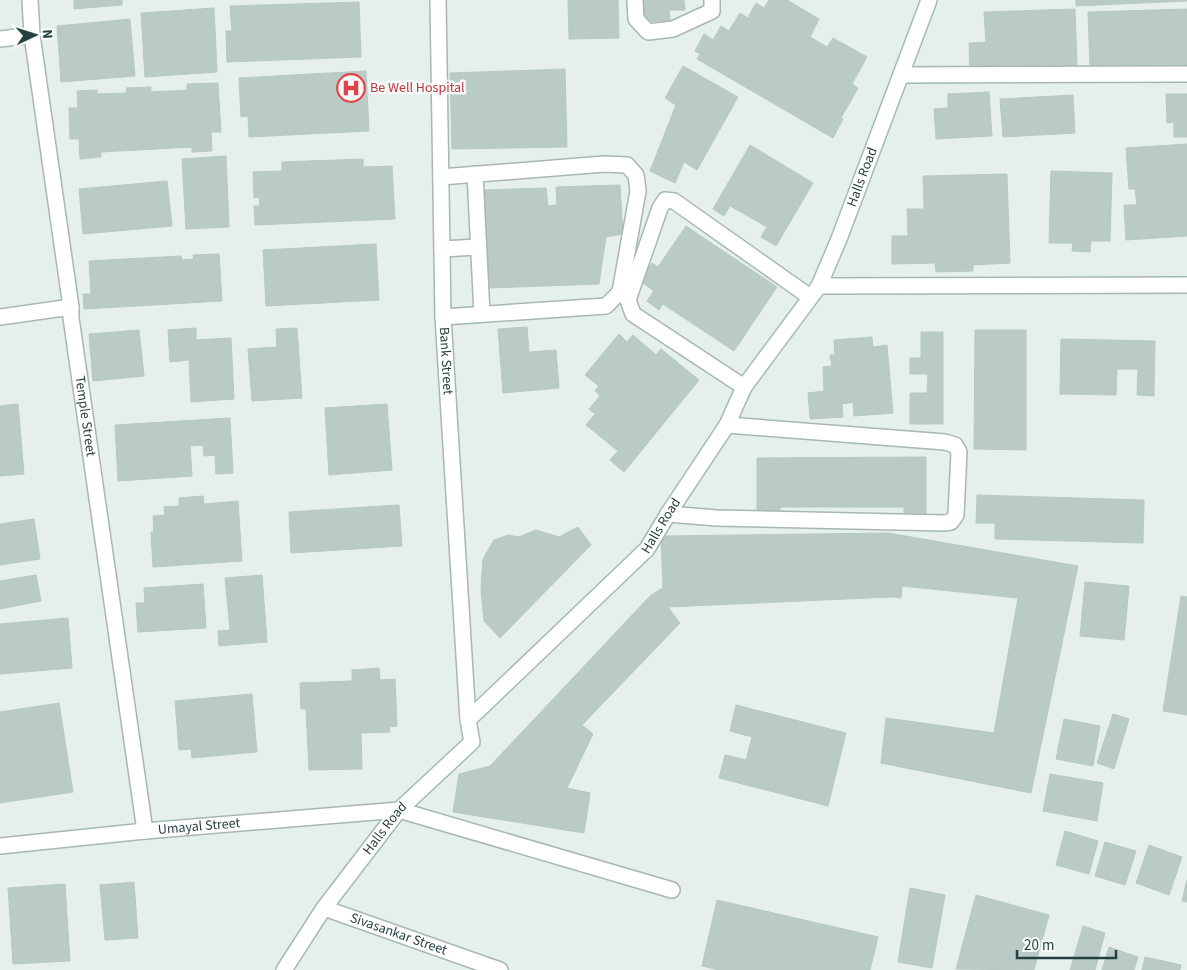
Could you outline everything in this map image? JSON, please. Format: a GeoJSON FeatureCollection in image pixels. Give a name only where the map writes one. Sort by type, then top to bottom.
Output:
{"type":"FeatureCollection","features":[{"type":"Feature","properties":{"kind":"street","name":"Temple Street"},"geometry":{"type":"LineString","coordinates":[[30,0],[32,35],[71,307],[72,328],[145,831]]}},
{"type":"Feature","properties":{"kind":"street","name":"Bank Street"},"geometry":{"type":"LineString","coordinates":[[438,0],[443,317],[468,720]]}},
{"type":"Feature","properties":{"kind":"street"},"geometry":{"type":"LineString","coordinates":[[635,0],[636,19],[648,32],[673,29],[712,10],[712,0]]}},
{"type":"Feature","properties":{"kind":"street","name":"Halls Road"},"geometry":{"type":"LineString","coordinates":[[284,970],[324,908],[399,810],[472,742],[468,720],[647,549],[727,425],[744,387],[814,292],[839,239],[929,0]]}},
{"type":"Feature","properties":{"kind":"street"},"geometry":{"type":"LineString","coordinates":[[0,39],[32,35]]}},
{"type":"Feature","properties":{"kind":"street"},"geometry":{"type":"LineString","coordinates":[[901,75],[1187,74]]}},
{"type":"Feature","properties":{"kind":"street"},"geometry":{"type":"LineString","coordinates":[[441,177],[604,164],[627,165],[636,175],[638,191],[620,292],[606,306],[443,317]]}},
{"type":"Feature","properties":{"kind":"street"},"geometry":{"type":"LineString","coordinates":[[475,174],[482,314]]}},
{"type":"Feature","properties":{"kind":"street"},"geometry":{"type":"LineString","coordinates":[[744,387],[633,314],[628,300],[660,208],[665,200],[674,201],[814,292],[1187,285]]}},
{"type":"Feature","properties":{"kind":"street"},"geometry":{"type":"LineString","coordinates":[[442,249],[478,247]]}},
{"type":"Feature","properties":{"kind":"street"},"geometry":{"type":"LineString","coordinates":[[0,316],[71,307]]}},
{"type":"Feature","properties":{"kind":"street"},"geometry":{"type":"LineString","coordinates":[[668,514],[717,518],[944,523],[951,522],[956,515],[958,452],[955,445],[945,442],[727,425]]}},
{"type":"Feature","properties":{"kind":"street"},"geometry":{"type":"LineString","coordinates":[[399,810],[672,890]]}},
{"type":"Feature","properties":{"kind":"street","name":"Umayal Street"},"geometry":{"type":"LineString","coordinates":[[0,846],[145,831],[399,810]]}},
{"type":"Feature","properties":{"kind":"street","name":"Sivasankar Street"},"geometry":{"type":"LineString","coordinates":[[324,908],[500,970]]}},
{"type":"Feature","properties":{"kind":"building"},"geometry":{"type":"Polygon","coordinates":[[[74,0],[122,0],[122,5],[74,9],[74,0]]]}},
{"type":"Feature","properties":{"kind":"building"},"geometry":{"type":"Polygon","coordinates":[[[568,0],[618,0],[619,38],[569,39],[568,0]]]}},
{"type":"Feature","properties":{"kind":"building"},"geometry":{"type":"Polygon","coordinates":[[[644,0],[684,0],[685,10],[669,10],[670,20],[645,22],[644,0]]]}},
{"type":"Feature","properties":{"kind":"building"},"geometry":{"type":"Polygon","coordinates":[[[769,0],[787,0],[819,19],[810,37],[827,47],[833,38],[867,57],[852,84],[858,88],[841,118],[843,119],[833,138],[697,59],[700,54],[695,51],[704,34],[713,40],[721,26],[729,31],[740,13],[748,18],[756,3],[764,8],[769,0]]]}},
{"type":"Feature","properties":{"kind":"building"},"geometry":{"type":"Polygon","coordinates":[[[1076,0],[1187,0],[1187,1],[1076,6],[1076,0]]]}},
{"type":"Feature","properties":{"kind":"building"},"geometry":{"type":"Polygon","coordinates":[[[359,2],[361,57],[227,62],[226,31],[232,31],[230,6],[359,2]]]}},
{"type":"Feature","properties":{"kind":"building"},"geometry":{"type":"Polygon","coordinates":[[[214,8],[217,72],[145,77],[141,13],[214,8]]]}},
{"type":"Feature","properties":{"kind":"building"},"geometry":{"type":"Polygon","coordinates":[[[1075,9],[1077,65],[970,70],[969,43],[986,42],[984,12],[1075,9]]]}},
{"type":"Feature","properties":{"kind":"building"},"geometry":{"type":"Polygon","coordinates":[[[1187,9],[1187,66],[1090,68],[1088,12],[1187,9]]]}},
{"type":"Feature","properties":{"kind":"building"},"geometry":{"type":"Polygon","coordinates":[[[130,19],[135,76],[61,82],[57,26],[130,19]]]}},
{"type":"Feature","properties":{"kind":"building"},"geometry":{"type":"Polygon","coordinates":[[[683,66],[738,97],[697,170],[684,162],[675,183],[650,171],[676,105],[665,98],[683,66]]]}},
{"type":"Feature","properties":{"kind":"building"},"geometry":{"type":"Polygon","coordinates":[[[565,69],[567,147],[452,149],[450,73],[565,69]]]}},
{"type":"Feature","properties":{"kind":"building"},"geometry":{"type":"Polygon","coordinates":[[[366,71],[369,131],[249,137],[248,116],[241,117],[239,78],[366,71]]]}},
{"type":"Feature","properties":{"kind":"building"},"geometry":{"type":"Polygon","coordinates":[[[218,83],[221,132],[211,132],[212,151],[192,152],[192,147],[101,152],[101,157],[80,159],[79,139],[70,139],[69,108],[78,108],[77,91],[97,90],[97,94],[127,93],[126,88],[151,87],[151,92],[187,90],[187,84],[218,83]]]}},
{"type":"Feature","properties":{"kind":"building"},"geometry":{"type":"Polygon","coordinates":[[[989,92],[992,136],[936,139],[934,109],[948,108],[948,94],[989,92]]]}},
{"type":"Feature","properties":{"kind":"building"},"geometry":{"type":"Polygon","coordinates":[[[1166,94],[1187,94],[1187,137],[1174,137],[1174,122],[1167,123],[1166,94]]]}},
{"type":"Feature","properties":{"kind":"building"},"geometry":{"type":"Polygon","coordinates":[[[1073,95],[1075,133],[1003,137],[1000,99],[1073,95]]]}},
{"type":"Feature","properties":{"kind":"building"},"geometry":{"type":"Polygon","coordinates":[[[1187,144],[1187,236],[1126,240],[1124,205],[1137,205],[1135,189],[1129,189],[1126,148],[1187,144]]]}},
{"type":"Feature","properties":{"kind":"building"},"geometry":{"type":"Polygon","coordinates":[[[750,145],[813,183],[776,246],[761,237],[767,227],[730,206],[724,216],[713,209],[750,145]]]}},
{"type":"Feature","properties":{"kind":"building"},"geometry":{"type":"Polygon","coordinates":[[[226,156],[229,227],[186,229],[182,159],[226,156]]]}},
{"type":"Feature","properties":{"kind":"building"},"geometry":{"type":"Polygon","coordinates":[[[363,159],[363,167],[392,166],[395,219],[255,225],[254,206],[260,206],[259,197],[254,198],[253,172],[282,171],[282,162],[363,159]]]}},
{"type":"Feature","properties":{"kind":"building"},"geometry":{"type":"Polygon","coordinates":[[[1051,171],[1112,173],[1110,241],[1091,241],[1090,252],[1072,251],[1073,243],[1049,243],[1051,171]]]}},
{"type":"Feature","properties":{"kind":"building"},"geometry":{"type":"Polygon","coordinates":[[[1007,174],[1010,263],[973,265],[973,271],[936,272],[935,263],[892,264],[892,236],[908,236],[907,209],[924,209],[923,176],[1007,174]]]}},
{"type":"Feature","properties":{"kind":"building"},"geometry":{"type":"Polygon","coordinates":[[[167,181],[172,226],[83,234],[79,189],[167,181]]]}},
{"type":"Feature","properties":{"kind":"building"},"geometry":{"type":"Polygon","coordinates":[[[620,185],[623,234],[606,237],[599,284],[488,288],[484,190],[546,188],[548,206],[557,205],[556,187],[620,185]]]}},
{"type":"Feature","properties":{"kind":"building"},"geometry":{"type":"Polygon","coordinates":[[[686,226],[777,287],[734,351],[663,304],[659,310],[647,301],[654,291],[640,281],[652,263],[658,267],[686,226]]]}},
{"type":"Feature","properties":{"kind":"building"},"geometry":{"type":"Polygon","coordinates":[[[376,244],[379,300],[266,306],[263,250],[376,244]]]}},
{"type":"Feature","properties":{"kind":"building"},"geometry":{"type":"Polygon","coordinates":[[[219,254],[222,301],[84,309],[83,294],[91,294],[89,261],[181,256],[182,260],[194,259],[193,255],[219,254]]]}},
{"type":"Feature","properties":{"kind":"building"},"geometry":{"type":"Polygon","coordinates":[[[527,327],[529,352],[556,350],[559,388],[503,393],[498,329],[527,327]]]}},
{"type":"Feature","properties":{"kind":"building"},"geometry":{"type":"Polygon","coordinates":[[[196,328],[196,340],[231,338],[234,399],[191,402],[189,360],[170,362],[168,330],[196,328]]]}},
{"type":"Feature","properties":{"kind":"building"},"geometry":{"type":"Polygon","coordinates":[[[297,328],[302,398],[252,401],[248,349],[277,347],[276,329],[297,328]]]}},
{"type":"Feature","properties":{"kind":"building"},"geometry":{"type":"Polygon","coordinates":[[[139,330],[144,376],[93,381],[89,334],[139,330]]]}},
{"type":"Feature","properties":{"kind":"building"},"geometry":{"type":"Polygon","coordinates":[[[975,330],[1026,330],[1026,450],[974,449],[975,330]]]}},
{"type":"Feature","properties":{"kind":"building"},"geometry":{"type":"Polygon","coordinates":[[[921,332],[943,332],[943,424],[910,424],[910,393],[927,393],[928,374],[910,374],[910,358],[921,358],[921,332]]]}},
{"type":"Feature","properties":{"kind":"building"},"geometry":{"type":"Polygon","coordinates":[[[619,334],[627,342],[633,335],[656,355],[661,349],[699,380],[624,472],[610,460],[618,451],[586,425],[595,414],[589,409],[600,396],[595,391],[599,386],[585,375],[619,334]]]}},
{"type":"Feature","properties":{"kind":"building"},"geometry":{"type":"Polygon","coordinates":[[[872,337],[873,347],[887,345],[893,413],[854,416],[853,402],[842,404],[843,417],[810,419],[808,393],[824,391],[823,367],[832,366],[830,355],[835,355],[834,340],[872,337]]]}},
{"type":"Feature","properties":{"kind":"building"},"geometry":{"type":"Polygon","coordinates":[[[1061,339],[1155,341],[1154,396],[1137,395],[1138,369],[1117,369],[1116,395],[1060,394],[1061,339]]]}},
{"type":"Feature","properties":{"kind":"building"},"geometry":{"type":"Polygon","coordinates":[[[18,404],[24,474],[0,476],[0,406],[18,404]]]}},
{"type":"Feature","properties":{"kind":"building"},"geometry":{"type":"Polygon","coordinates":[[[387,404],[392,470],[329,475],[325,408],[387,404]]]}},
{"type":"Feature","properties":{"kind":"building"},"geometry":{"type":"Polygon","coordinates":[[[230,418],[233,473],[216,474],[215,455],[204,456],[203,445],[190,446],[192,476],[118,481],[115,425],[230,418]]]}},
{"type":"Feature","properties":{"kind":"building"},"geometry":{"type":"Polygon","coordinates":[[[926,457],[926,515],[904,515],[904,507],[780,507],[780,515],[757,515],[757,458],[926,457]]]}},
{"type":"Feature","properties":{"kind":"building"},"geometry":{"type":"Polygon","coordinates":[[[977,495],[1144,500],[1143,543],[995,539],[995,523],[976,523],[977,495]]]}},
{"type":"Feature","properties":{"kind":"building"},"geometry":{"type":"Polygon","coordinates":[[[203,496],[204,504],[238,501],[242,561],[153,567],[151,532],[154,532],[153,516],[165,515],[164,507],[179,506],[179,498],[203,496]]]}},
{"type":"Feature","properties":{"kind":"building"},"geometry":{"type":"Polygon","coordinates":[[[399,505],[402,546],[291,553],[289,512],[399,505]]]}},
{"type":"Feature","properties":{"kind":"building"},"geometry":{"type":"Polygon","coordinates":[[[34,519],[40,559],[0,565],[0,524],[34,519]]]}},
{"type":"Feature","properties":{"kind":"building"},"geometry":{"type":"Polygon","coordinates":[[[578,527],[591,545],[500,638],[484,621],[481,590],[483,559],[494,540],[508,535],[519,537],[536,530],[559,537],[578,527]]]}},
{"type":"Feature","properties":{"kind":"building"},"geometry":{"type":"Polygon","coordinates":[[[888,533],[1078,566],[1031,793],[881,763],[886,718],[994,733],[1018,598],[902,586],[901,598],[668,607],[680,623],[582,725],[593,734],[567,788],[590,793],[584,833],[453,812],[459,774],[490,766],[651,595],[663,588],[661,536],[888,533]]]}},
{"type":"Feature","properties":{"kind":"building"},"geometry":{"type":"Polygon","coordinates":[[[36,575],[41,601],[0,609],[0,581],[36,575]]]}},
{"type":"Feature","properties":{"kind":"building"},"geometry":{"type":"Polygon","coordinates":[[[262,575],[267,642],[219,646],[218,631],[230,630],[225,578],[262,575]]]}},
{"type":"Feature","properties":{"kind":"building"},"geometry":{"type":"Polygon","coordinates":[[[1085,582],[1129,586],[1124,640],[1080,636],[1085,582]]]}},
{"type":"Feature","properties":{"kind":"building"},"geometry":{"type":"Polygon","coordinates":[[[203,584],[206,628],[138,632],[136,603],[145,603],[144,588],[203,584]]]}},
{"type":"Feature","properties":{"kind":"building"},"geometry":{"type":"Polygon","coordinates":[[[1181,596],[1187,597],[1187,715],[1163,711],[1181,596]]]}},
{"type":"Feature","properties":{"kind":"building"},"geometry":{"type":"Polygon","coordinates":[[[68,618],[72,668],[0,674],[0,624],[68,618]]]}},
{"type":"Feature","properties":{"kind":"building"},"geometry":{"type":"Polygon","coordinates":[[[379,668],[380,680],[395,679],[397,726],[389,727],[390,732],[361,733],[362,769],[309,770],[306,709],[301,709],[300,683],[352,681],[352,670],[379,668]]]}},
{"type":"Feature","properties":{"kind":"building"},"geometry":{"type":"Polygon","coordinates":[[[252,694],[257,752],[192,758],[191,749],[179,750],[175,701],[252,694]]]}},
{"type":"Feature","properties":{"kind":"building"},"geometry":{"type":"Polygon","coordinates":[[[59,703],[73,792],[0,803],[0,712],[59,703]]]}},
{"type":"Feature","properties":{"kind":"building"},"geometry":{"type":"Polygon","coordinates":[[[736,705],[846,733],[828,806],[719,778],[725,755],[746,760],[752,737],[730,731],[736,705]]]}},
{"type":"Feature","properties":{"kind":"building"},"geometry":{"type":"Polygon","coordinates":[[[1113,714],[1129,719],[1114,769],[1097,763],[1113,714]]]}},
{"type":"Feature","properties":{"kind":"building"},"geometry":{"type":"Polygon","coordinates":[[[1064,719],[1100,726],[1093,766],[1056,759],[1064,719]]]}},
{"type":"Feature","properties":{"kind":"building"},"geometry":{"type":"Polygon","coordinates":[[[1050,774],[1103,783],[1097,821],[1043,811],[1050,774]]]}},
{"type":"Feature","properties":{"kind":"building"},"geometry":{"type":"Polygon","coordinates":[[[1065,831],[1098,841],[1089,874],[1056,865],[1065,831]]]}},
{"type":"Feature","properties":{"kind":"building"},"geometry":{"type":"Polygon","coordinates":[[[1105,842],[1136,851],[1125,885],[1095,876],[1105,842]]]}},
{"type":"Feature","properties":{"kind":"building"},"geometry":{"type":"Polygon","coordinates":[[[1149,845],[1182,857],[1169,895],[1136,883],[1149,845]]]}},
{"type":"Feature","properties":{"kind":"building"},"geometry":{"type":"Polygon","coordinates":[[[1187,880],[1187,902],[1182,901],[1187,880]]]}},
{"type":"Feature","properties":{"kind":"building"},"geometry":{"type":"Polygon","coordinates":[[[134,882],[138,938],[105,940],[100,885],[134,882]]]}},
{"type":"Feature","properties":{"kind":"building"},"geometry":{"type":"Polygon","coordinates":[[[65,884],[70,961],[13,964],[8,888],[65,884]]]}},
{"type":"Feature","properties":{"kind":"building"},"geometry":{"type":"Polygon","coordinates":[[[910,888],[945,895],[932,968],[898,962],[910,888]]]}},
{"type":"Feature","properties":{"kind":"building"},"geometry":{"type":"Polygon","coordinates":[[[976,895],[1049,915],[1034,970],[956,969],[976,895]]]}},
{"type":"Feature","properties":{"kind":"building"},"geometry":{"type":"Polygon","coordinates":[[[717,900],[878,937],[870,970],[719,970],[702,966],[717,900]]]}},
{"type":"Feature","properties":{"kind":"building"},"geometry":{"type":"Polygon","coordinates":[[[1083,926],[1105,933],[1095,970],[1070,970],[1083,926]]]}},
{"type":"Feature","properties":{"kind":"building"},"geometry":{"type":"Polygon","coordinates":[[[1109,947],[1138,957],[1134,970],[1102,970],[1109,947]]]}},
{"type":"Feature","properties":{"kind":"building"},"geometry":{"type":"Polygon","coordinates":[[[1145,957],[1181,965],[1180,970],[1142,970],[1145,957]]]}},
{"type":"Feature","properties":{"kind":"place","name":"Be Well Hospital"},"geometry":{"type":"Point","coordinates":[351,88]}}]}
